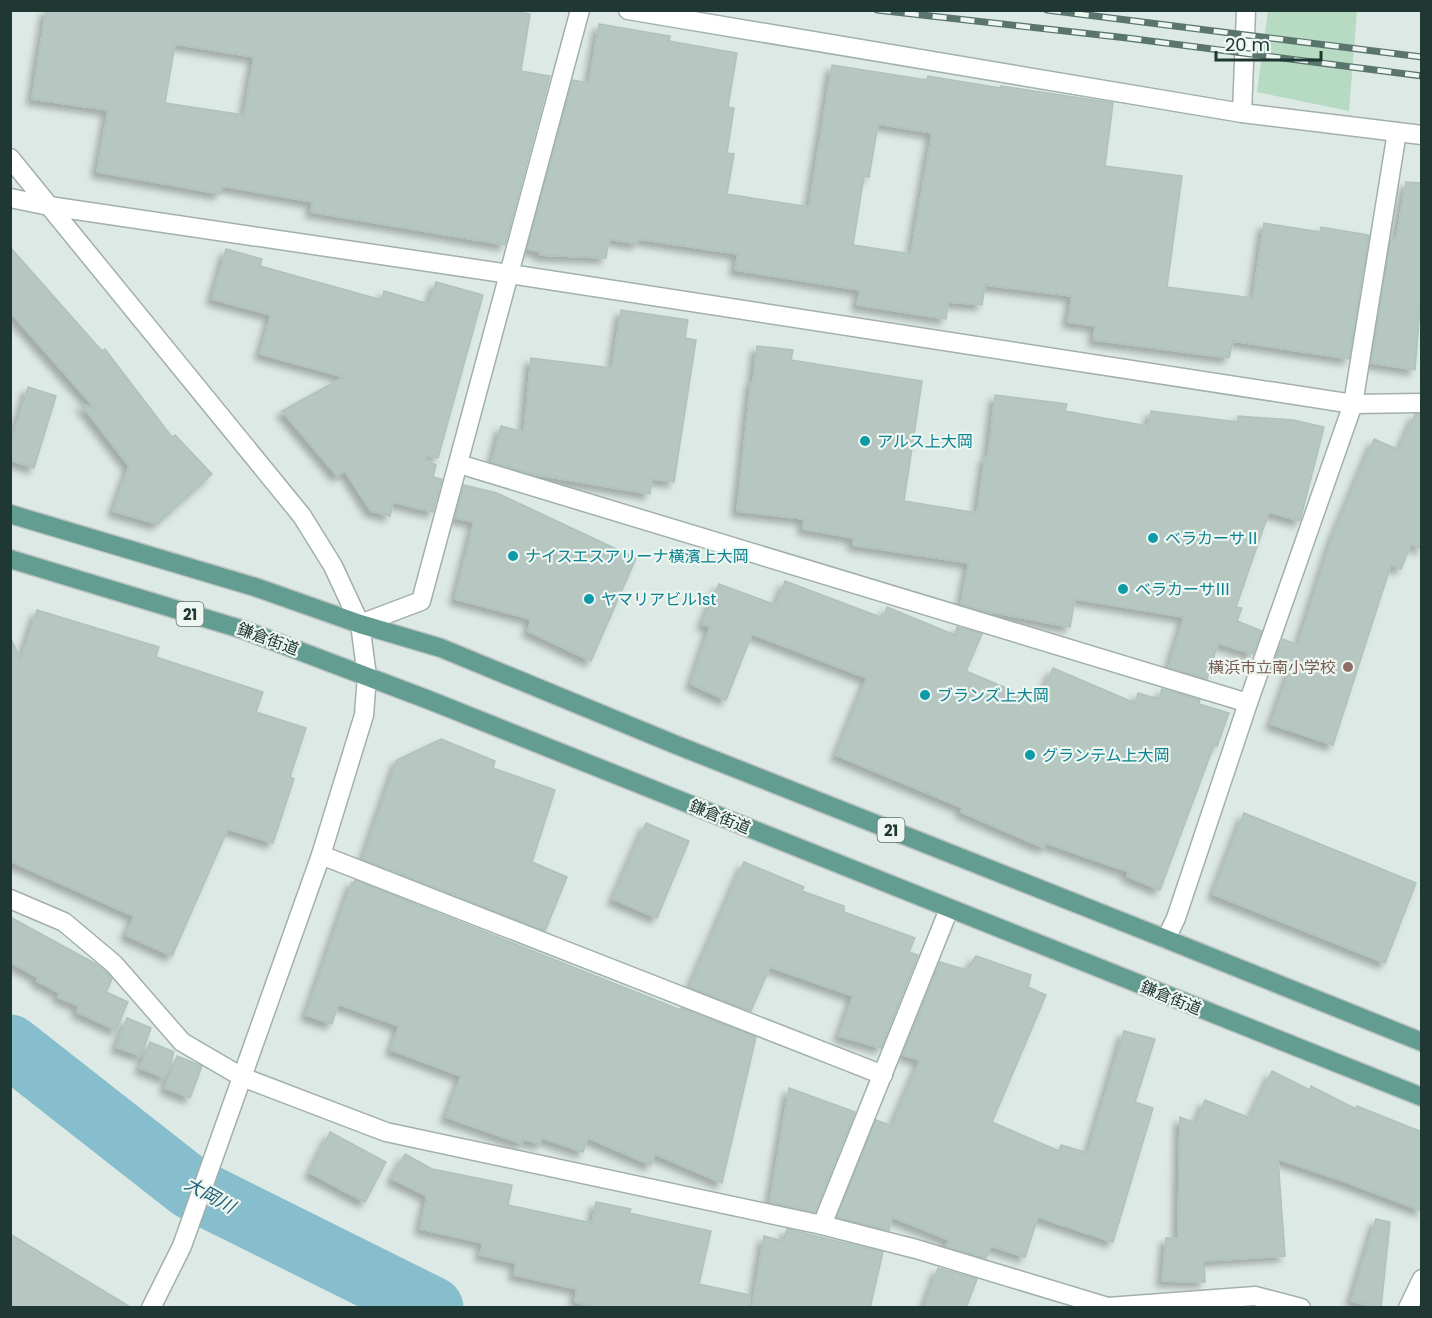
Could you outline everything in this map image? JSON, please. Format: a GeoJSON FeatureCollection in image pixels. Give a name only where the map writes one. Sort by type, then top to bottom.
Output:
{"type":"FeatureCollection","features":[{"type":"Feature","properties":{"kind":"main road","name":"21"},"geometry":{"type":"LineString","coordinates":[[10,514],[255,587],[360,624],[441,648],[674,744],[1422,1042]]}},
{"type":"Feature","properties":{"kind":"main road","name":"鎌倉街道"},"geometry":{"type":"LineString","coordinates":[[10,559],[244,630],[367,676],[1422,1098]]}},
{"type":"Feature","properties":{"kind":"street"},"geometry":{"type":"LineString","coordinates":[[360,624],[421,601],[579,10]]}},
{"type":"Feature","properties":{"kind":"street"},"geometry":{"type":"LineString","coordinates":[[628,10],[1242,113],[1422,135]]}},
{"type":"Feature","properties":{"kind":"street"},"geometry":{"type":"LineString","coordinates":[[1242,113],[1246,10]]}},
{"type":"Feature","properties":{"kind":"street"},"geometry":{"type":"LineString","coordinates":[[1166,939],[1176,918],[1248,703],[1353,404],[1397,132]]}},
{"type":"Feature","properties":{"kind":"street"},"geometry":{"type":"LineString","coordinates":[[10,158],[302,516],[333,566],[360,624],[367,676],[364,715],[321,855],[182,1246],[151,1308]]}},
{"type":"Feature","properties":{"kind":"street"},"geometry":{"type":"LineString","coordinates":[[10,198],[50,206],[510,274],[1353,404],[1422,403]]}},
{"type":"Feature","properties":{"kind":"street"},"geometry":{"type":"LineString","coordinates":[[459,464],[1248,703]]}},
{"type":"Feature","properties":{"kind":"street"},"geometry":{"type":"LineString","coordinates":[[321,855],[883,1075]]}},
{"type":"Feature","properties":{"kind":"street"},"geometry":{"type":"LineString","coordinates":[[10,899],[64,922],[114,964],[182,1042],[242,1077],[386,1132],[822,1226],[916,1249],[1108,1307],[1255,1296],[1301,1308]]}},
{"type":"Feature","properties":{"kind":"street"},"geometry":{"type":"LineString","coordinates":[[822,1226],[950,909]]}},
{"type":"Feature","properties":{"kind":"street"},"geometry":{"type":"LineString","coordinates":[[1408,1308],[1422,1279]]}},
{"type":"Feature","properties":{"kind":"green space"},"geometry":{"type":"Polygon","coordinates":[[[1268,11],[1357,11],[1349,111],[1257,92],[1268,11]]]}},
{"type":"Feature","properties":{"kind":"building"},"geometry":{"type":"Polygon","coordinates":[[[46,10],[509,10],[530,14],[521,71],[550,76],[505,245],[311,212],[313,202],[222,186],[220,194],[97,172],[108,110],[32,99],[46,10]],[[175,44],[165,103],[244,115],[254,57],[175,44]]]}},
{"type":"Feature","properties":{"kind":"building"},"geometry":{"type":"Polygon","coordinates":[[[599,24],[670,36],[669,41],[737,53],[728,107],[734,108],[727,153],[734,154],[727,194],[809,207],[832,65],[927,80],[928,76],[1113,103],[1105,166],[1182,176],[1167,287],[1253,298],[1264,223],[1320,232],[1321,227],[1369,235],[1349,359],[1233,341],[1229,358],[1094,340],[1095,326],[1068,322],[1072,296],[985,285],[982,305],[948,302],[946,319],[857,305],[860,290],[735,270],[738,254],[638,239],[637,244],[609,239],[606,258],[540,255],[541,252],[527,249],[573,80],[589,83],[599,24]],[[878,124],[869,177],[864,176],[853,245],[911,254],[932,133],[878,124]]]}},
{"type":"Feature","properties":{"kind":"building"},"geometry":{"type":"Polygon","coordinates":[[[1406,182],[1422,183],[1422,281],[1415,370],[1371,363],[1391,239],[1396,240],[1406,182]]]}},
{"type":"Feature","properties":{"kind":"building"},"geometry":{"type":"Polygon","coordinates":[[[10,247],[102,351],[105,349],[172,437],[175,435],[212,474],[157,524],[113,511],[129,466],[81,404],[95,408],[10,312],[10,247]]]}},
{"type":"Feature","properties":{"kind":"building"},"geometry":{"type":"Polygon","coordinates":[[[226,249],[262,259],[260,266],[382,300],[384,291],[429,304],[436,282],[483,295],[438,458],[426,456],[425,460],[436,465],[433,477],[442,479],[433,512],[393,502],[390,516],[371,511],[345,471],[337,476],[282,411],[344,377],[260,354],[271,315],[212,299],[226,249]]]}},
{"type":"Feature","properties":{"kind":"building"},"geometry":{"type":"Polygon","coordinates":[[[621,310],[688,320],[685,338],[696,340],[674,482],[652,479],[650,494],[532,474],[492,462],[501,426],[524,432],[531,358],[612,368],[621,310]]]}},
{"type":"Feature","properties":{"kind":"building"},"geometry":{"type":"Polygon","coordinates":[[[757,346],[793,350],[791,360],[922,381],[904,501],[977,513],[985,457],[988,457],[995,395],[1067,404],[1065,411],[1148,426],[1151,411],[1238,422],[1238,416],[1293,420],[1324,427],[1300,521],[1269,512],[1236,607],[1242,608],[1237,621],[1262,631],[1253,654],[1218,643],[1207,679],[1169,667],[1184,617],[1075,599],[1070,627],[991,613],[961,604],[969,563],[853,545],[854,538],[803,529],[804,519],[737,511],[757,346]]]}},
{"type":"Feature","properties":{"kind":"building"},"geometry":{"type":"Polygon","coordinates":[[[28,387],[56,396],[34,468],[10,460],[10,447],[28,387]]]}},
{"type":"Feature","properties":{"kind":"building"},"geometry":{"type":"Polygon","coordinates":[[[1415,414],[1422,414],[1422,549],[1411,544],[1401,569],[1391,565],[1333,745],[1271,724],[1291,667],[1275,661],[1283,639],[1298,645],[1332,539],[1374,439],[1399,450],[1415,414]]]}},
{"type":"Feature","properties":{"kind":"building"},"geometry":{"type":"Polygon","coordinates":[[[464,485],[497,493],[636,558],[591,661],[528,631],[531,619],[455,599],[474,522],[455,518],[464,485]]]}},
{"type":"Feature","properties":{"kind":"building"},"geometry":{"type":"Polygon","coordinates":[[[785,581],[883,618],[887,607],[955,635],[957,627],[982,634],[966,671],[1039,702],[1053,668],[1135,703],[1138,693],[1159,699],[1162,689],[1200,700],[1199,704],[1229,713],[1217,746],[1214,745],[1160,890],[1127,876],[1129,872],[1046,843],[1044,848],[961,812],[963,808],[836,755],[867,678],[752,634],[726,700],[691,684],[710,627],[702,624],[719,584],[776,605],[785,581]]]}},
{"type":"Feature","properties":{"kind":"building"},"geometry":{"type":"Polygon","coordinates":[[[37,610],[159,647],[156,657],[263,692],[256,712],[306,728],[290,777],[294,779],[273,843],[228,829],[172,956],[126,935],[134,916],[10,861],[10,637],[21,659],[37,610]]]}},
{"type":"Feature","properties":{"kind":"building"},"geometry":{"type":"Polygon","coordinates":[[[441,739],[495,761],[493,768],[555,790],[532,862],[567,877],[545,931],[363,859],[397,760],[441,739]]]}},
{"type":"Feature","properties":{"kind":"building"},"geometry":{"type":"Polygon","coordinates":[[[1244,813],[1416,883],[1385,963],[1213,894],[1244,813]]]}},
{"type":"Feature","properties":{"kind":"building"},"geometry":{"type":"Polygon","coordinates":[[[646,823],[689,841],[657,918],[613,899],[646,823]]]}},
{"type":"Feature","properties":{"kind":"building"},"geometry":{"type":"Polygon","coordinates":[[[744,862],[804,887],[802,891],[844,906],[844,912],[915,938],[909,952],[918,955],[881,1048],[839,1036],[853,996],[770,967],[751,1011],[690,987],[744,862]]]}},
{"type":"Feature","properties":{"kind":"building"},"geometry":{"type":"Polygon","coordinates":[[[355,880],[681,1010],[681,1008],[756,1037],[722,1183],[655,1154],[651,1165],[588,1138],[583,1152],[542,1138],[540,1144],[523,1139],[522,1144],[446,1117],[461,1076],[391,1050],[399,1026],[338,1004],[332,1024],[306,1015],[352,882],[354,883],[355,880]]]}},
{"type":"Feature","properties":{"kind":"building"},"geometry":{"type":"Polygon","coordinates":[[[10,917],[96,964],[106,972],[112,979],[106,992],[128,1002],[116,1030],[77,1012],[79,1006],[58,997],[60,993],[37,981],[39,978],[10,962],[10,917]]]}},
{"type":"Feature","properties":{"kind":"building"},"geometry":{"type":"Polygon","coordinates":[[[976,956],[1031,975],[1028,987],[1046,995],[992,1122],[1059,1151],[1061,1145],[1088,1153],[1124,1031],[1155,1039],[1135,1102],[1153,1108],[1113,1242],[1038,1217],[1025,1257],[991,1246],[986,1258],[946,1246],[949,1240],[892,1217],[889,1230],[837,1217],[876,1120],[892,1126],[920,1060],[903,1055],[940,962],[967,970],[976,956]]]}},
{"type":"Feature","properties":{"kind":"building"},"geometry":{"type":"Polygon","coordinates":[[[127,1018],[151,1028],[141,1056],[116,1047],[127,1018]]]}},
{"type":"Feature","properties":{"kind":"building"},"geometry":{"type":"Polygon","coordinates":[[[150,1042],[174,1052],[165,1078],[140,1068],[150,1042]]]}},
{"type":"Feature","properties":{"kind":"building"},"geometry":{"type":"Polygon","coordinates":[[[177,1056],[202,1066],[190,1098],[165,1088],[177,1056]]]}},
{"type":"Feature","properties":{"kind":"building"},"geometry":{"type":"Polygon","coordinates":[[[1272,1071],[1310,1090],[1311,1086],[1356,1109],[1357,1106],[1422,1132],[1422,1211],[1278,1159],[1285,1256],[1204,1261],[1205,1282],[1162,1281],[1166,1238],[1178,1238],[1180,1117],[1196,1123],[1205,1100],[1250,1118],[1272,1071]]]}},
{"type":"Feature","properties":{"kind":"building"},"geometry":{"type":"Polygon","coordinates":[[[789,1088],[855,1112],[815,1212],[770,1202],[789,1088]]]}},
{"type":"Feature","properties":{"kind":"building"},"geometry":{"type":"Polygon","coordinates":[[[330,1132],[386,1162],[365,1202],[310,1173],[330,1132]]]}},
{"type":"Feature","properties":{"kind":"building"},"geometry":{"type":"Polygon","coordinates":[[[405,1154],[432,1169],[512,1185],[508,1205],[592,1223],[596,1202],[631,1209],[629,1213],[711,1231],[699,1284],[750,1295],[749,1308],[598,1308],[575,1302],[577,1289],[514,1275],[516,1263],[480,1255],[483,1243],[420,1229],[427,1196],[392,1179],[405,1154]]]}},
{"type":"Feature","properties":{"kind":"building"},"geometry":{"type":"Polygon","coordinates":[[[1376,1219],[1390,1222],[1381,1308],[1351,1301],[1376,1219]]]}},
{"type":"Feature","properties":{"kind":"building"},"geometry":{"type":"Polygon","coordinates":[[[787,1229],[883,1252],[870,1308],[752,1308],[764,1236],[783,1241],[787,1229]]]}},
{"type":"Feature","properties":{"kind":"building"},"geometry":{"type":"Polygon","coordinates":[[[10,1234],[132,1308],[10,1308],[10,1234]]]}},
{"type":"Feature","properties":{"kind":"building"},"geometry":{"type":"Polygon","coordinates":[[[938,1268],[977,1279],[966,1308],[924,1308],[938,1268]]]}},
{"type":"Feature","properties":{"kind":"waterway","name":"大岡川"},"geometry":{"type":"LineString","coordinates":[[10,1046],[191,1188],[432,1308]]}},
{"type":"Feature","properties":{"kind":"railway"},"geometry":{"type":"LineString","coordinates":[[877,10],[1127,38],[1422,76]]}},
{"type":"Feature","properties":{"kind":"railway"},"geometry":{"type":"LineString","coordinates":[[1047,10],[1422,57]]}},
{"type":"Feature","properties":{"kind":"place","name":"アルス上大岡"},"geometry":{"type":"Point","coordinates":[865,441]}},
{"type":"Feature","properties":{"kind":"place","name":"ベラカーサⅡ"},"geometry":{"type":"Point","coordinates":[1153,538]}},
{"type":"Feature","properties":{"kind":"place","name":"ナイスエスアリーナ横濱上大岡"},"geometry":{"type":"Point","coordinates":[513,556]}},
{"type":"Feature","properties":{"kind":"place","name":"ベラカーサⅢ"},"geometry":{"type":"Point","coordinates":[1123,589]}},
{"type":"Feature","properties":{"kind":"place","name":"ヤマリアビル1st"},"geometry":{"type":"Point","coordinates":[589,599]}},
{"type":"Feature","properties":{"kind":"place","name":"横浜市立南小学校"},"geometry":{"type":"Point","coordinates":[1348,667]}},
{"type":"Feature","properties":{"kind":"place","name":"ブランズ上大岡"},"geometry":{"type":"Point","coordinates":[925,695]}},
{"type":"Feature","properties":{"kind":"place","name":"グランテム上大岡"},"geometry":{"type":"Point","coordinates":[1030,755]}}]}
